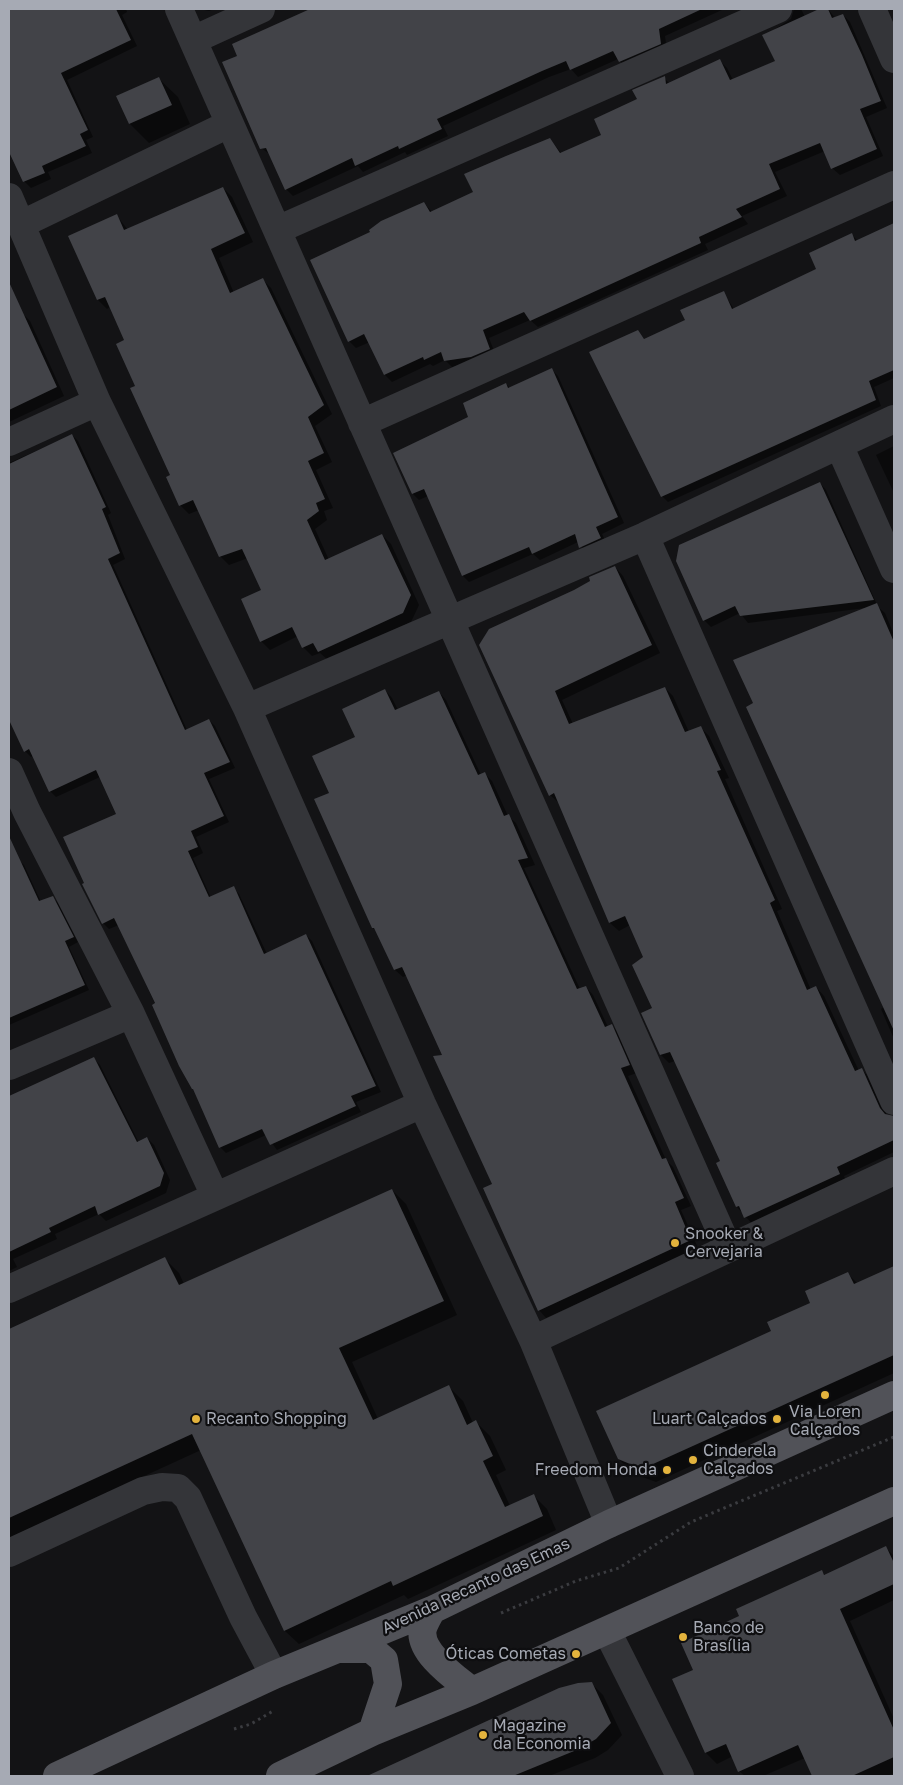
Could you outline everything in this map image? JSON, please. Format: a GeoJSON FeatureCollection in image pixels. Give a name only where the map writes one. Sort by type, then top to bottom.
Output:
{"type":"FeatureCollection","features":[{"type":"Feature","properties":{"kind":"main road","name":"Avenida Recanto das Emas"},"geometry":{"type":"LineString","coordinates":[[57,1776],[274,1675],[432,1610],[609,1524],[894,1395]]}},
{"type":"Feature","properties":{"kind":"main road"},"geometry":{"type":"LineString","coordinates":[[280,1776],[372,1732],[472,1691],[608,1631],[894,1501]]}},
{"type":"Feature","properties":{"kind":"main road"},"geometry":{"type":"LineString","coordinates":[[432,1610],[423,1629],[425,1644],[437,1662],[472,1691]]}},
{"type":"Feature","properties":{"kind":"main road"},"geometry":{"type":"LineString","coordinates":[[335,1649],[371,1649],[384,1660],[388,1684],[372,1732]]}},
{"type":"Feature","properties":{"kind":"street"},"geometry":{"type":"LineString","coordinates":[[179,9],[728,1248]]}},
{"type":"Feature","properties":{"kind":"street"},"geometry":{"type":"LineString","coordinates":[[193,40],[261,9]]}},
{"type":"Feature","properties":{"kind":"street"},"geometry":{"type":"LineString","coordinates":[[277,230],[778,9]]}},
{"type":"Feature","properties":{"kind":"street"},"geometry":{"type":"LineString","coordinates":[[872,9],[894,59]]}},
{"type":"Feature","properties":{"kind":"street"},"geometry":{"type":"LineString","coordinates":[[22,224],[229,124]]}},
{"type":"Feature","properties":{"kind":"street"},"geometry":{"type":"LineString","coordinates":[[362,423],[894,185]]}},
{"type":"Feature","properties":{"kind":"street"},"geometry":{"type":"LineString","coordinates":[[9,197],[97,402],[247,708],[422,1104],[533,1340],[609,1524]]}},
{"type":"Feature","properties":{"kind":"street"},"geometry":{"type":"LineString","coordinates":[[9,442],[97,402]]}},
{"type":"Feature","properties":{"kind":"street"},"geometry":{"type":"LineString","coordinates":[[247,708],[449,619],[645,536],[894,419]]}},
{"type":"Feature","properties":{"kind":"street"},"geometry":{"type":"LineString","coordinates":[[839,445],[894,569]]}},
{"type":"Feature","properties":{"kind":"street"},"geometry":{"type":"LineString","coordinates":[[645,536],[894,1101]]}},
{"type":"Feature","properties":{"kind":"street"},"geometry":{"type":"LineString","coordinates":[[9,772],[18,816],[131,1014],[215,1196]]}},
{"type":"Feature","properties":{"kind":"street"},"geometry":{"type":"LineString","coordinates":[[9,1066],[131,1014]]}},
{"type":"Feature","properties":{"kind":"street"},"geometry":{"type":"LineString","coordinates":[[9,1289],[422,1104]]}},
{"type":"Feature","properties":{"kind":"street"},"geometry":{"type":"LineString","coordinates":[[533,1340],[894,1171]]}},
{"type":"Feature","properties":{"kind":"street"},"geometry":{"type":"LineString","coordinates":[[9,1554],[143,1491],[162,1487],[178,1488],[188,1498],[243,1617],[274,1675]]}},
{"type":"Feature","properties":{"kind":"street"},"geometry":{"type":"LineString","coordinates":[[608,1631],[680,1776]]}},
{"type":"Feature","properties":{"kind":"building"},"geometry":{"type":"Polygon","coordinates":[[[9,9],[116,9],[131,40],[61,73],[88,130],[80,134],[86,146],[42,166],[45,173],[23,182],[9,152],[9,9]]]}},
{"type":"Feature","properties":{"kind":"building"},"geometry":{"type":"Polygon","coordinates":[[[310,9],[702,9],[659,29],[661,44],[619,62],[613,51],[570,70],[566,61],[437,119],[442,129],[399,149],[398,146],[355,166],[352,158],[285,190],[266,148],[260,149],[222,62],[237,56],[232,44],[310,9]]]}},
{"type":"Feature","properties":{"kind":"building"},"geometry":{"type":"Polygon","coordinates":[[[819,9],[828,9],[832,18],[843,14],[862,55],[881,101],[860,109],[877,149],[831,169],[820,143],[769,164],[780,189],[736,209],[742,217],[699,237],[701,243],[530,321],[524,312],[483,330],[490,349],[471,357],[444,361],[441,352],[424,360],[423,357],[384,375],[364,334],[348,342],[310,260],[370,232],[369,230],[381,221],[424,202],[430,212],[473,192],[464,174],[550,138],[560,153],[601,135],[594,119],[637,99],[632,90],[665,76],[666,84],[720,59],[730,80],[775,61],[762,35],[819,9]]]}},
{"type":"Feature","properties":{"kind":"building"},"geometry":{"type":"Polygon","coordinates":[[[159,77],[172,105],[129,124],[116,96],[159,77]]]}},
{"type":"Feature","properties":{"kind":"building"},"geometry":{"type":"Polygon","coordinates":[[[223,187],[245,233],[211,249],[230,293],[263,278],[324,405],[308,417],[324,453],[308,461],[325,499],[316,503],[319,511],[307,520],[325,560],[382,534],[411,595],[403,613],[318,652],[313,643],[302,648],[292,627],[260,642],[241,599],[261,590],[242,549],[219,557],[193,500],[179,506],[166,477],[170,475],[130,388],[135,386],[116,344],[124,340],[105,297],[97,300],[68,236],[117,214],[124,230],[223,187]]]}},
{"type":"Feature","properties":{"kind":"building"},"geometry":{"type":"Polygon","coordinates":[[[894,223],[894,370],[869,381],[876,400],[661,497],[589,352],[638,330],[644,339],[685,320],[680,310],[724,291],[732,309],[816,269],[809,253],[852,233],[855,241],[894,223]]]}},
{"type":"Feature","properties":{"kind":"building"},"geometry":{"type":"Polygon","coordinates":[[[9,282],[57,387],[9,410],[9,282]]]}},
{"type":"Feature","properties":{"kind":"building"},"geometry":{"type":"Polygon","coordinates":[[[552,368],[618,517],[596,527],[601,538],[579,548],[575,534],[532,554],[529,547],[462,576],[424,489],[412,494],[393,453],[468,417],[463,403],[506,383],[508,388],[552,368]]]}},
{"type":"Feature","properties":{"kind":"building"},"geometry":{"type":"Polygon","coordinates":[[[72,434],[106,507],[102,509],[120,553],[108,559],[185,730],[209,719],[230,762],[204,773],[224,816],[191,831],[198,847],[188,851],[209,897],[234,886],[264,954],[306,934],[376,1086],[351,1096],[356,1106],[270,1145],[262,1129],[219,1148],[193,1089],[179,1066],[152,1005],[155,1003],[114,918],[102,924],[82,884],[84,883],[63,837],[116,814],[96,770],[49,792],[29,749],[24,752],[9,720],[9,464],[72,434]]]}},
{"type":"Feature","properties":{"kind":"building"},"geometry":{"type":"Polygon","coordinates":[[[820,482],[874,600],[740,616],[735,606],[703,621],[676,561],[679,545],[820,482]]]}},
{"type":"Feature","properties":{"kind":"building"},"geometry":{"type":"Polygon","coordinates":[[[615,566],[652,645],[555,691],[569,724],[665,687],[685,732],[701,726],[721,770],[717,771],[775,900],[770,903],[807,990],[816,986],[855,1071],[862,1068],[880,1108],[885,1114],[894,1116],[894,1140],[837,1167],[840,1174],[744,1218],[739,1206],[736,1207],[716,1163],[720,1161],[670,1052],[660,1055],[641,1013],[652,1008],[632,965],[643,957],[625,916],[609,923],[554,793],[549,796],[479,645],[489,629],[574,590],[590,581],[589,577],[615,566]]]}},
{"type":"Feature","properties":{"kind":"building"},"geometry":{"type":"Polygon","coordinates":[[[877,603],[894,642],[894,1031],[746,707],[753,703],[733,660],[877,603]]]}},
{"type":"Feature","properties":{"kind":"building"},"geometry":{"type":"Polygon","coordinates":[[[385,689],[395,710],[439,691],[478,775],[485,772],[504,816],[509,814],[528,858],[518,860],[577,989],[586,986],[605,1027],[612,1024],[630,1065],[621,1068],[662,1159],[666,1158],[684,1198],[675,1202],[691,1240],[538,1311],[483,1188],[492,1184],[433,1056],[442,1055],[402,967],[394,970],[374,928],[372,928],[314,799],[329,793],[312,756],[355,737],[342,709],[385,689]]]}},
{"type":"Feature","properties":{"kind":"building"},"geometry":{"type":"Polygon","coordinates":[[[9,836],[39,901],[53,896],[74,937],[65,941],[85,985],[9,1018],[9,836]]]}},
{"type":"Feature","properties":{"kind":"building"},"geometry":{"type":"Polygon","coordinates":[[[94,1057],[137,1142],[147,1137],[164,1173],[160,1186],[98,1215],[95,1206],[49,1228],[51,1232],[9,1252],[9,1096],[94,1057]]]}},
{"type":"Feature","properties":{"kind":"building","name":"Recanto Shopping"},"geometry":{"type":"Polygon","coordinates":[[[392,1189],[444,1301],[339,1348],[373,1420],[449,1385],[467,1425],[476,1420],[493,1456],[483,1461],[505,1507],[534,1494],[543,1516],[393,1586],[391,1581],[284,1631],[192,1434],[9,1518],[9,1329],[165,1257],[179,1285],[392,1189]]]}},
{"type":"Feature","properties":{"kind":"building"},"geometry":{"type":"Polygon","coordinates":[[[894,1266],[894,1355],[642,1469],[618,1459],[596,1411],[771,1331],[767,1322],[810,1303],[805,1291],[848,1272],[854,1284],[894,1266]]]}},
{"type":"Feature","properties":{"kind":"building"},"geometry":{"type":"Polygon","coordinates":[[[886,1546],[894,1563],[894,1584],[840,1609],[894,1730],[894,1757],[852,1776],[812,1776],[798,1745],[738,1772],[726,1744],[705,1753],[672,1679],[693,1670],[681,1643],[739,1616],[736,1609],[822,1570],[824,1575],[886,1546]]]}},
{"type":"Feature","properties":{"kind":"building"},"geometry":{"type":"Polygon","coordinates":[[[592,1682],[611,1723],[596,1739],[579,1749],[513,1776],[367,1776],[559,1688],[578,1683],[592,1682]]]}},
{"type":"Feature","properties":{"kind":"place","name":"Snooker & Cervejaria"},"geometry":{"type":"Point","coordinates":[675,1243]}},
{"type":"Feature","properties":{"kind":"place","name":"Via Loren Calçados"},"geometry":{"type":"Point","coordinates":[825,1395]}},
{"type":"Feature","properties":{"kind":"place","name":"Recanto Shopping"},"geometry":{"type":"Point","coordinates":[196,1419]}},
{"type":"Feature","properties":{"kind":"place","name":"Luart Calçados"},"geometry":{"type":"Point","coordinates":[777,1419]}},
{"type":"Feature","properties":{"kind":"place","name":"Cinderela Calçados"},"geometry":{"type":"Point","coordinates":[693,1460]}},
{"type":"Feature","properties":{"kind":"place","name":"Freedom Honda"},"geometry":{"type":"Point","coordinates":[667,1470]}},
{"type":"Feature","properties":{"kind":"place","name":"Banco de Brasília"},"geometry":{"type":"Point","coordinates":[683,1637]}},
{"type":"Feature","properties":{"kind":"place","name":"Óticas Cometas"},"geometry":{"type":"Point","coordinates":[576,1654]}},
{"type":"Feature","properties":{"kind":"place","name":"Magazine da Economia"},"geometry":{"type":"Point","coordinates":[483,1735]}}]}
